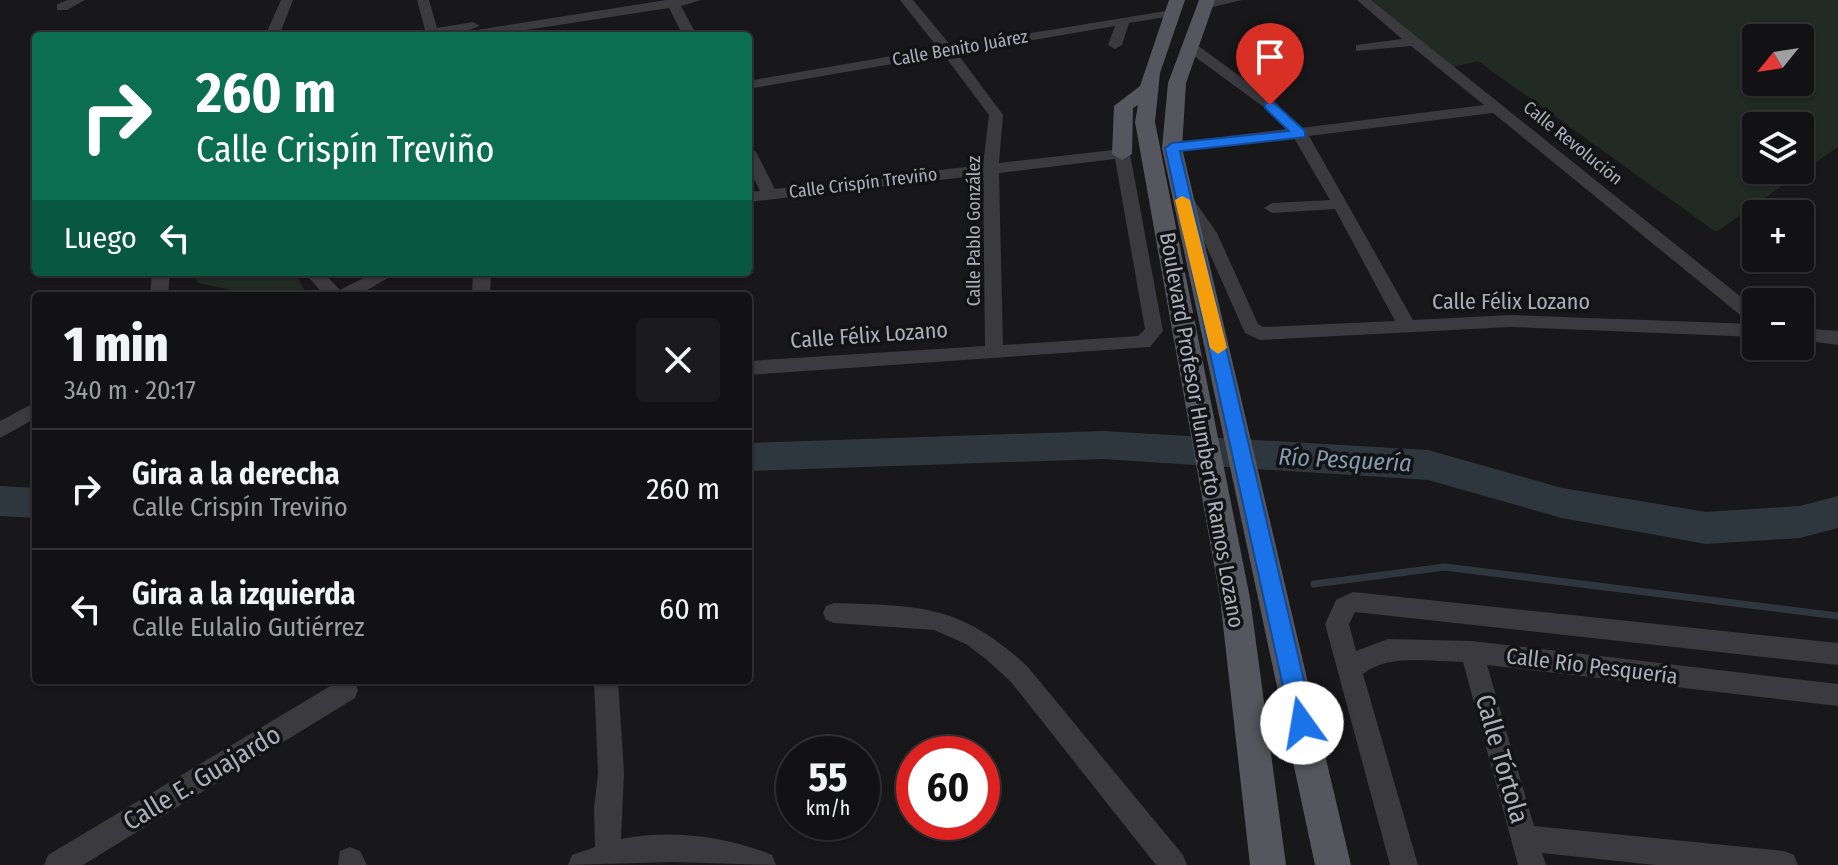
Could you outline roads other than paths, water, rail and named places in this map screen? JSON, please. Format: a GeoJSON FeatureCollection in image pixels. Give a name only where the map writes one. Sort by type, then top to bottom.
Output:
{"type":"FeatureCollection","features":[{"type":"Feature","properties":{"kind":"main road","name":"Boulevard Profesor Humberto Ramos Lozano"},"geometry":{"type":"LineString","coordinates":[[1206,3],[1188,45],[1173,105],[1172,148],[1333,865]]}},
{"type":"Feature","properties":{"kind":"main road"},"geometry":{"type":"LineString","coordinates":[[1169,8],[1173,32],[1188,45]]}},
{"type":"Feature","properties":{"kind":"main road","name":"Boulevard Profesor Humberto Ramos Lozano"},"geometry":{"type":"LineString","coordinates":[[1169,8],[1147,90],[1145,122],[1235,598],[1268,865]]}},
{"type":"Feature","properties":{"kind":"main road"},"geometry":{"type":"LineString","coordinates":[[1122,154],[1124,106],[1147,90]]}},
{"type":"Feature","properties":{"kind":"street"},"geometry":{"type":"LineString","coordinates":[[62,7],[79,0]]}},
{"type":"Feature","properties":{"kind":"street"},"geometry":{"type":"LineString","coordinates":[[274,32],[287,0]]}},
{"type":"Feature","properties":{"kind":"street"},"geometry":{"type":"LineString","coordinates":[[423,0],[432,32]]}},
{"type":"Feature","properties":{"kind":"street"},"geometry":{"type":"LineString","coordinates":[[438,32],[635,0]]}},
{"type":"Feature","properties":{"kind":"street"},"geometry":{"type":"LineString","coordinates":[[486,32],[695,0]]}},
{"type":"Feature","properties":{"kind":"street","name":"Calle Pablo González"},"geometry":{"type":"LineString","coordinates":[[906,0],[996,115],[991,166],[994,350]]}},
{"type":"Feature","properties":{"kind":"street"},"geometry":{"type":"LineString","coordinates":[[1137,0],[1169,8]]}},
{"type":"Feature","properties":{"kind":"street"},"geometry":{"type":"LineString","coordinates":[[1206,3],[1236,0]]}},
{"type":"Feature","properties":{"kind":"street","name":"Calle Revolución"},"geometry":{"type":"LineString","coordinates":[[1363,0],[1742,308]]}},
{"type":"Feature","properties":{"kind":"street"},"geometry":{"type":"LineString","coordinates":[[673,2],[688,32]]}},
{"type":"Feature","properties":{"kind":"street","name":"Calle Benito Juárez"},"geometry":{"type":"LineString","coordinates":[[752,84],[1124,20],[1169,8]]}},
{"type":"Feature","properties":{"kind":"street"},"geometry":{"type":"LineString","coordinates":[[1115,45],[1124,20]]}},
{"type":"Feature","properties":{"kind":"street"},"geometry":{"type":"LineString","coordinates":[[1361,48],[1414,41]]}},
{"type":"Feature","properties":{"kind":"street"},"geometry":{"type":"LineString","coordinates":[[1188,45],[1237,79],[1300,134],[1407,326]]}},
{"type":"Feature","properties":{"kind":"street"},"geometry":{"type":"LineString","coordinates":[[1172,148],[1498,108]]}},
{"type":"Feature","properties":{"kind":"street","name":"Calle Crispín Treviño"},"geometry":{"type":"LineString","coordinates":[[752,196],[991,166],[1122,154]]}},
{"type":"Feature","properties":{"kind":"street","name":"Calle Félix Lozano"},"geometry":{"type":"LineString","coordinates":[[752,368],[1148,339],[1154,331],[1122,154]]}},
{"type":"Feature","properties":{"kind":"street"},"geometry":{"type":"LineString","coordinates":[[752,160],[770,194]]}},
{"type":"Feature","properties":{"kind":"street","name":"Calle Félix Lozano"},"geometry":{"type":"LineString","coordinates":[[1180,193],[1209,233],[1251,328],[1267,335],[1511,321],[1742,330]]}},
{"type":"Feature","properties":{"kind":"street"},"geometry":{"type":"LineString","coordinates":[[1272,208],[1340,204]]}},
{"type":"Feature","properties":{"kind":"street"},"geometry":{"type":"LineString","coordinates":[[317,276],[331,292]]}},
{"type":"Feature","properties":{"kind":"street"},"geometry":{"type":"LineString","coordinates":[[350,292],[381,276]]}},
{"type":"Feature","properties":{"kind":"street"},"geometry":{"type":"LineString","coordinates":[[1814,335],[1838,338]]}},
{"type":"Feature","properties":{"kind":"street"},"geometry":{"type":"LineString","coordinates":[[0,430],[32,412]]}},
{"type":"Feature","properties":{"kind":"street","name":"Calle Río Pesquería"},"geometry":{"type":"LineString","coordinates":[[1838,654],[1365,602],[1344,607],[1337,624],[1351,669],[1369,655],[1388,650],[1472,652],[1838,695]]}},
{"type":"Feature","properties":{"kind":"street"},"geometry":{"type":"LineString","coordinates":[[834,613],[946,620],[968,630],[1019,674],[1173,865]]}},
{"type":"Feature","properties":{"kind":"street","name":"Calle Tórtola"},"geometry":{"type":"LineString","coordinates":[[1472,652],[1532,865]]}},
{"type":"Feature","properties":{"kind":"street"},"geometry":{"type":"LineString","coordinates":[[1351,669],[1404,865]]}},
{"type":"Feature","properties":{"kind":"street"},"geometry":{"type":"LineString","coordinates":[[606,684],[611,773],[599,862],[657,846],[712,851],[762,865]]}},
{"type":"Feature","properties":{"kind":"street","name":"Calle E. Guajardo"},"geometry":{"type":"LineString","coordinates":[[58,865],[346,690]]}},
{"type":"Feature","properties":{"kind":"street"},"geometry":{"type":"LineString","coordinates":[[1525,838],[1784,865]]}},
{"type":"Feature","properties":{"kind":"waterway","name":"Río Pesquería"},"geometry":{"type":"LineString","coordinates":[[752,457],[1103,445],[1428,465],[1562,503],[1706,528],[1800,522],[1838,512]]}},
{"type":"Feature","properties":{"kind":"waterway","name":"Río Pesquería"},"geometry":{"type":"LineString","coordinates":[[0,501],[32,503]]}},
{"type":"Feature","properties":{"kind":"waterway"},"geometry":{"type":"LineString","coordinates":[[1314,584],[1445,567],[1838,616]]}}]}
